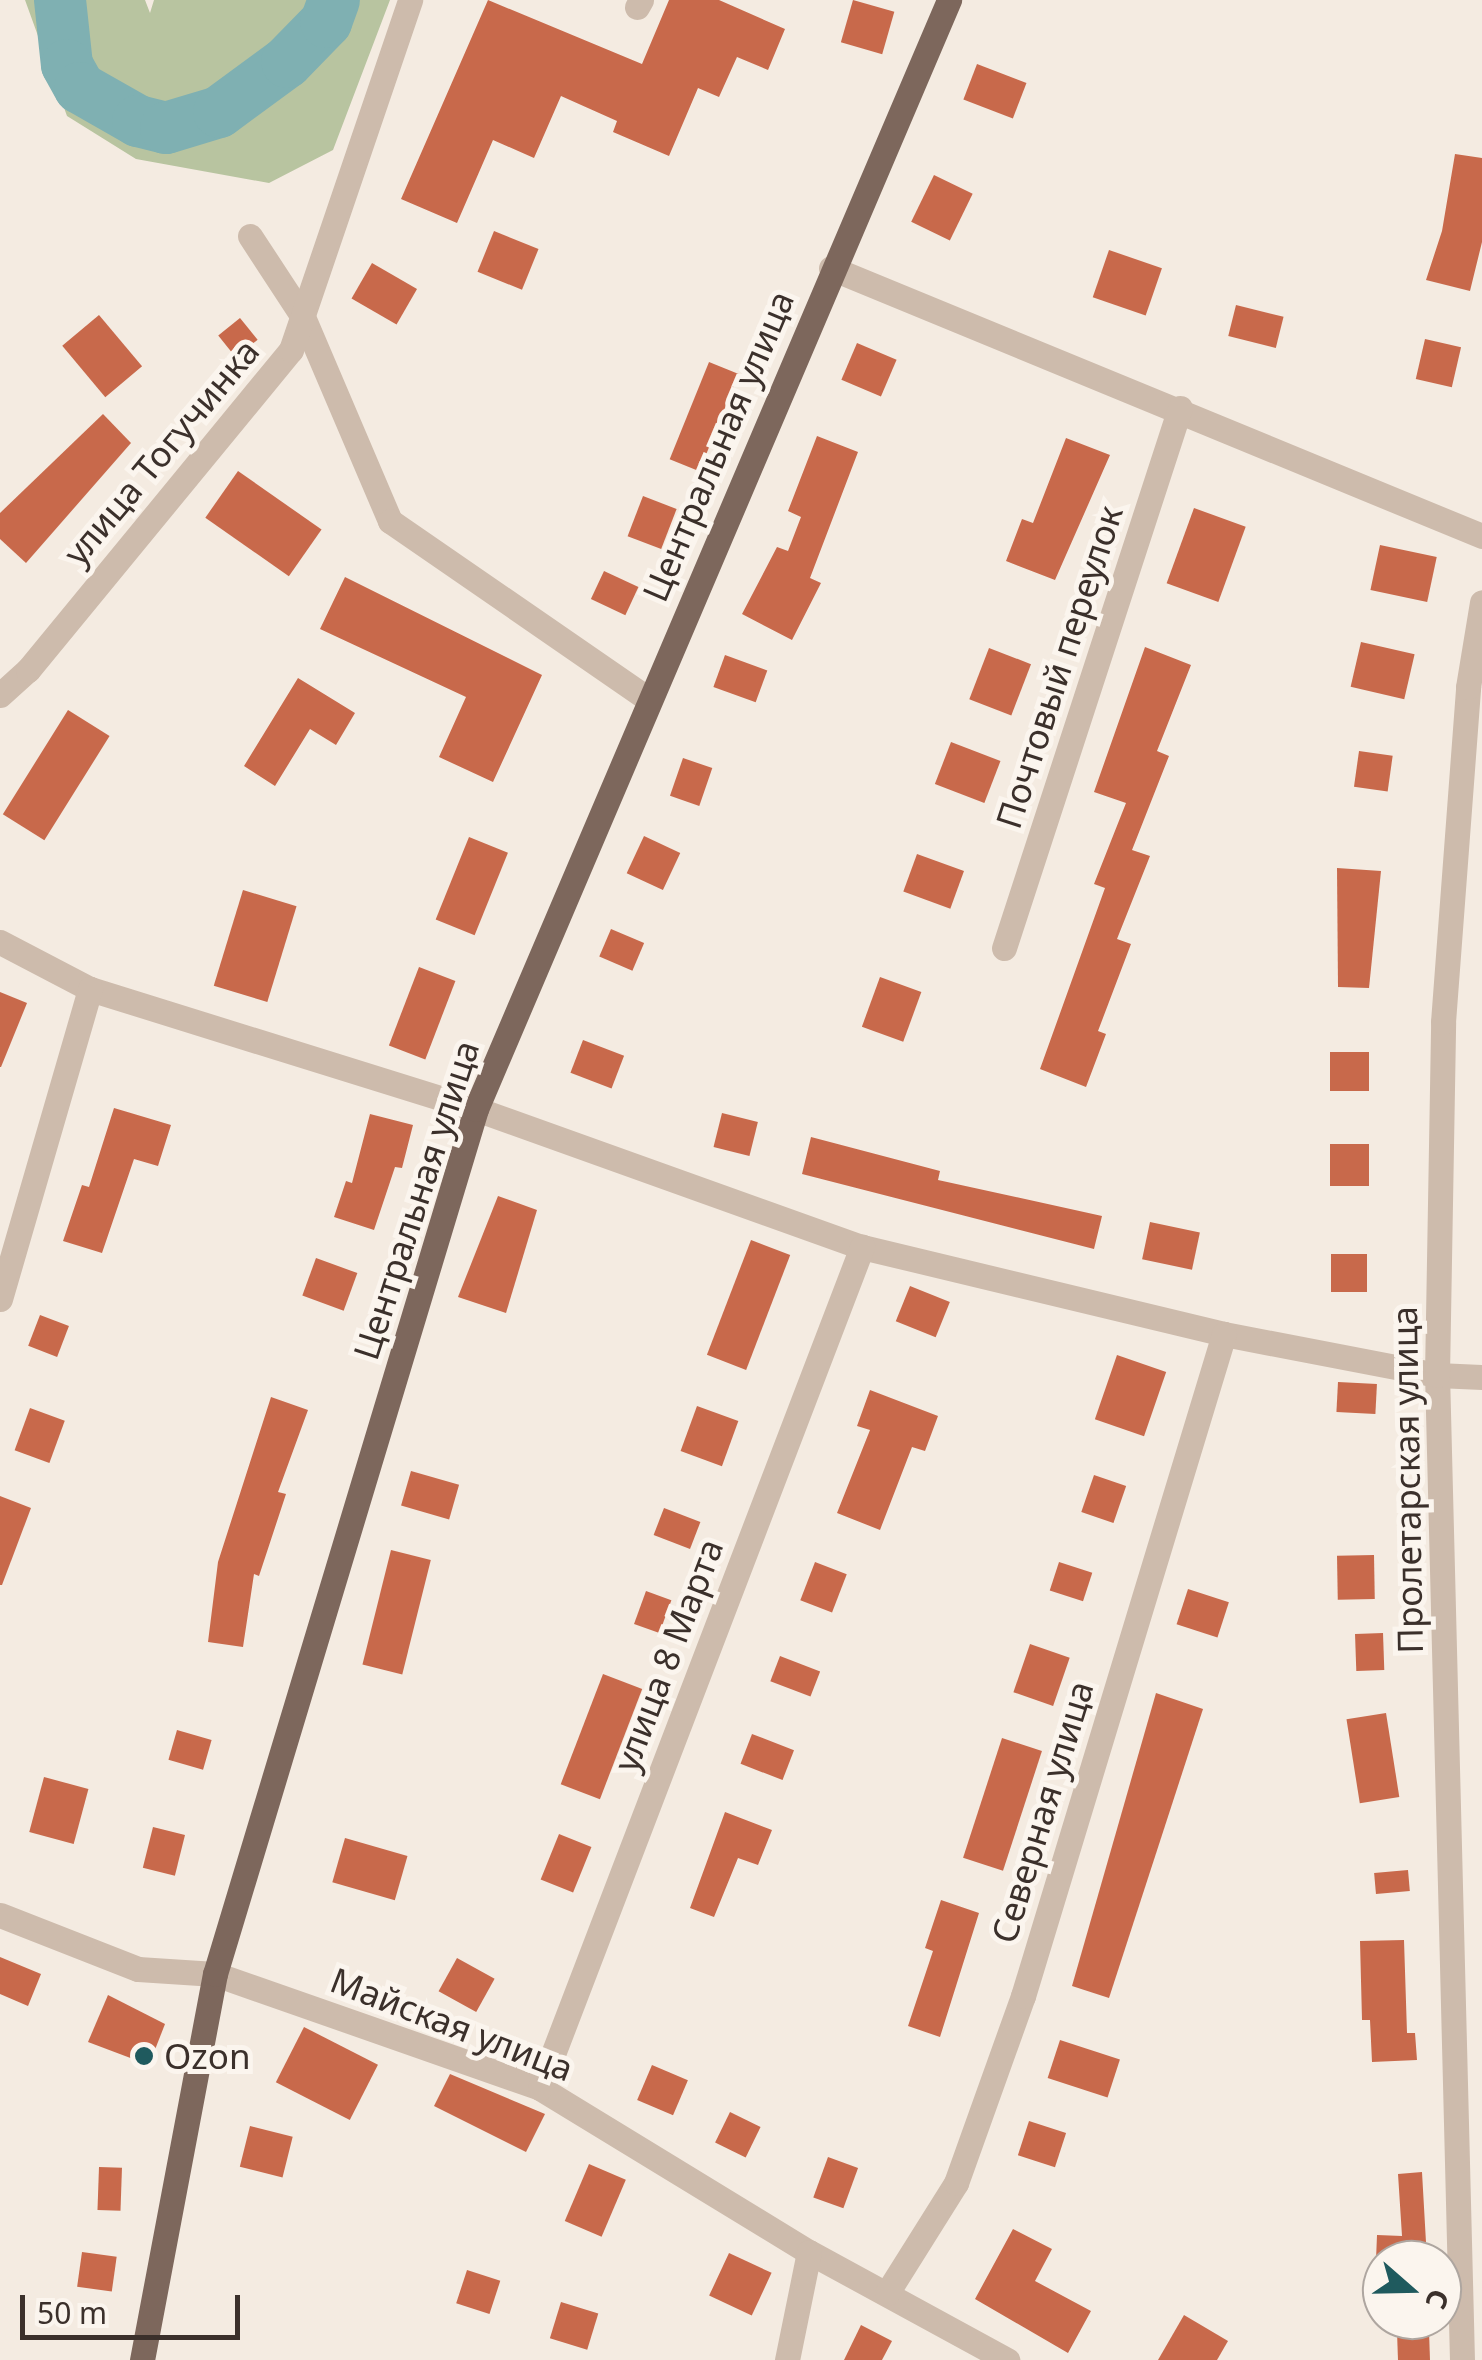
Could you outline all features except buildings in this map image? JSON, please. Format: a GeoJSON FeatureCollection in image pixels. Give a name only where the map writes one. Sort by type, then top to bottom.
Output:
{"type":"FeatureCollection","features":[{"type":"Feature","properties":{"kind":"main road","name":"Центральная улица"},"geometry":{"type":"LineString","coordinates":[[142,2360],[215,1974],[476,1109],[831,268],[950,0]]}},
{"type":"Feature","properties":{"kind":"street","name":"улица Тогучинка"},"geometry":{"type":"LineString","coordinates":[[0,695],[28,670],[291,350],[410,0]]}},
{"type":"Feature","properties":{"kind":"street"},"geometry":{"type":"LineString","coordinates":[[250,236],[303,317],[390,522],[648,700]]}},
{"type":"Feature","properties":{"kind":"street"},"geometry":{"type":"LineString","coordinates":[[831,268],[1180,408],[1482,536]]}},
{"type":"Feature","properties":{"kind":"street","name":"Почтовый переулок"},"geometry":{"type":"LineString","coordinates":[[1004,948],[1180,408]]}},
{"type":"Feature","properties":{"kind":"street","name":"Пролетарская улица"},"geometry":{"type":"LineString","coordinates":[[1462,2360],[1438,1375],[1444,1022],[1482,602]]}},
{"type":"Feature","properties":{"kind":"street"},"geometry":{"type":"LineString","coordinates":[[0,942],[90,989],[476,1109],[862,1247],[1224,1334],[1438,1375],[1482,1377]]}},
{"type":"Feature","properties":{"kind":"street"},"geometry":{"type":"LineString","coordinates":[[0,1298],[90,989]]}},
{"type":"Feature","properties":{"kind":"street","name":"улица 8 Марта"},"geometry":{"type":"LineString","coordinates":[[540,2088],[862,1247]]}},
{"type":"Feature","properties":{"kind":"street","name":"Северная улица"},"geometry":{"type":"LineString","coordinates":[[887,2292],[956,2183],[1023,1996],[1224,1334]]}},
{"type":"Feature","properties":{"kind":"street","name":"Майская улица"},"geometry":{"type":"LineString","coordinates":[[0,1915],[138,1969],[215,1974],[540,2088],[809,2252],[1007,2360]]}},
{"type":"Feature","properties":{"kind":"street"},"geometry":{"type":"LineString","coordinates":[[787,2360],[809,2252]]}},
{"type":"Feature","properties":{"kind":"green space"},"geometry":{"type":"Polygon","coordinates":[[[25,0],[145,0],[150,13],[154,0],[390,0],[333,150],[269,183],[136,159],[67,116],[25,0]]]}},
{"type":"Feature","properties":{"kind":"waterway"},"geometry":{"type":"LineString","coordinates":[[60,0],[67,65],[80,88],[138,121],[166,128],[219,112],[287,62],[326,22],[334,0]]}},
{"type":"Feature","properties":{"kind":"place","name":"Ozon"},"geometry":{"type":"Point","coordinates":[144,2056]}}]}
